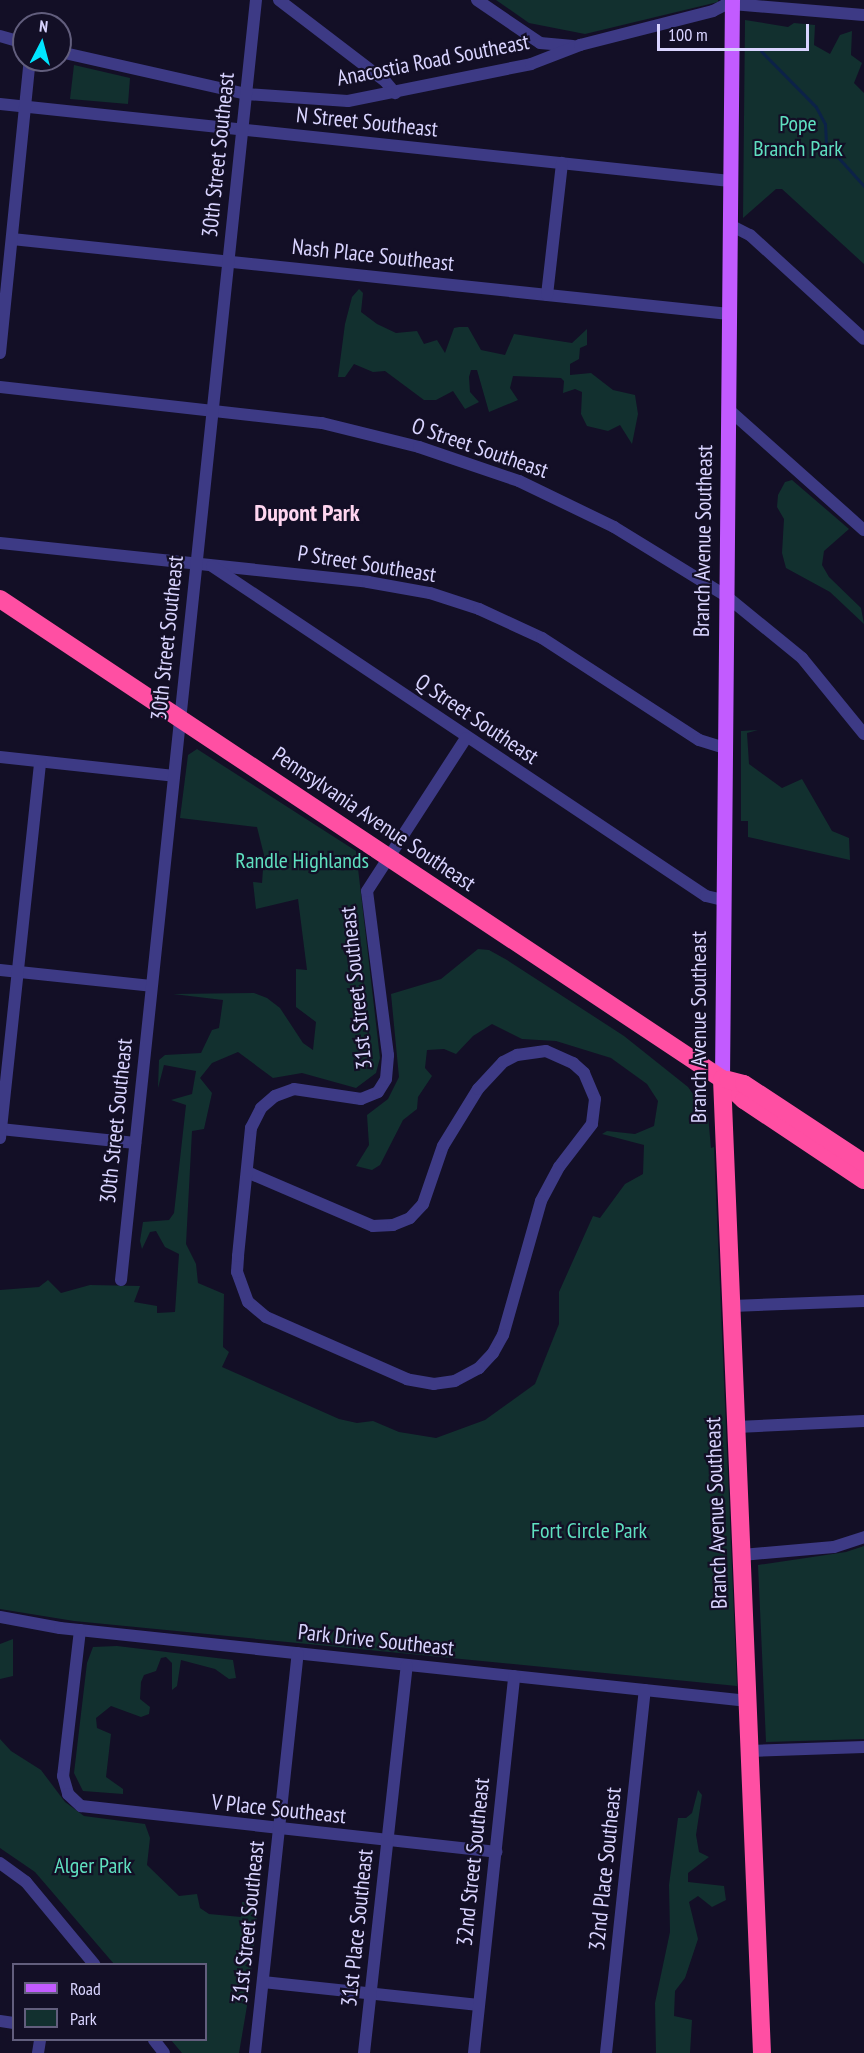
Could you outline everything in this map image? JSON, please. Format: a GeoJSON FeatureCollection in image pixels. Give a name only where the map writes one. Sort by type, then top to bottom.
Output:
{"type":"FeatureCollection","features":[{"type":"Feature","properties":{"kind":"highway","name":"Pennsylvania Avenue Southeast"},"geometry":{"type":"LineString","coordinates":[[0,599],[722,1079],[744,1100],[864,1180]]}},
{"type":"Feature","properties":{"kind":"highway","name":"Pennsylvania Avenue Southeast"},"geometry":{"type":"LineString","coordinates":[[722,1079],[744,1084],[864,1163]]}},
{"type":"Feature","properties":{"kind":"highway","name":"Branch Avenue Southeast"},"geometry":{"type":"LineString","coordinates":[[722,1079],[762,2053]]}},
{"type":"Feature","properties":{"kind":"main road","name":"Branch Avenue Southeast"},"geometry":{"type":"LineString","coordinates":[[722,1079],[733,1]]}},
{"type":"Feature","properties":{"kind":"street","name":"30th Street Southeast"},"geometry":{"type":"LineString","coordinates":[[121,1280],[256,0]]}},
{"type":"Feature","properties":{"kind":"street"},"geometry":{"type":"LineString","coordinates":[[279,0],[385,81],[395,93]]}},
{"type":"Feature","properties":{"kind":"street"},"geometry":{"type":"LineString","coordinates":[[477,0],[540,43],[580,45]]}},
{"type":"Feature","properties":{"kind":"street","name":"Anacostia Road Southeast"},"geometry":{"type":"LineString","coordinates":[[72,55],[246,94],[339,101],[395,93],[531,64],[580,45],[733,1],[864,15]]}},
{"type":"Feature","properties":{"kind":"street"},"geometry":{"type":"LineString","coordinates":[[0,353],[29,72]]}},
{"type":"Feature","properties":{"kind":"street","name":"N Street Southeast"},"geometry":{"type":"LineString","coordinates":[[0,104],[730,181]]}},
{"type":"Feature","properties":{"kind":"street"},"geometry":{"type":"LineString","coordinates":[[547,295],[562,163]]}},
{"type":"Feature","properties":{"kind":"street"},"geometry":{"type":"LineString","coordinates":[[730,225],[750,235],[864,339]]}},
{"type":"Feature","properties":{"kind":"street","name":"Nash Place Southeast"},"geometry":{"type":"LineString","coordinates":[[12,239],[729,314]]}},
{"type":"Feature","properties":{"kind":"street","name":"O Street Southeast"},"geometry":{"type":"LineString","coordinates":[[0,387],[213,409],[343,427],[476,465],[595,516],[726,596],[802,658],[864,734]]}},
{"type":"Feature","properties":{"kind":"street"},"geometry":{"type":"LineString","coordinates":[[728,409],[864,530]]}},
{"type":"Feature","properties":{"kind":"street","name":"P Street Southeast"},"geometry":{"type":"LineString","coordinates":[[0,543],[384,584],[466,604],[542,638],[699,740],[725,748]]}},
{"type":"Feature","properties":{"kind":"street","name":"Q Street Southeast"},"geometry":{"type":"LineString","coordinates":[[211,566],[706,896],[723,900]]}},
{"type":"Feature","properties":{"kind":"street","name":"31st Street Southeast"},"geometry":{"type":"LineString","coordinates":[[247,1172],[373,1226],[393,1225],[410,1218],[423,1204],[443,1146],[478,1089],[503,1062],[517,1054],[546,1051],[565,1058],[584,1074],[595,1099],[592,1124],[559,1167],[541,1201],[500,1341],[489,1358],[467,1376],[440,1383],[407,1379],[266,1317],[242,1291],[237,1264],[252,1124],[271,1098],[300,1089],[358,1100],[371,1096],[385,1082],[387,1055],[367,900],[369,883],[466,738]]}},
{"type":"Feature","properties":{"kind":"street"},"geometry":{"type":"LineString","coordinates":[[0,757],[174,776]]}},
{"type":"Feature","properties":{"kind":"street"},"geometry":{"type":"LineString","coordinates":[[40,762],[0,1132],[135,1143]]}},
{"type":"Feature","properties":{"kind":"street"},"geometry":{"type":"LineString","coordinates":[[0,970],[151,986]]}},
{"type":"Feature","properties":{"kind":"street"},"geometry":{"type":"LineString","coordinates":[[732,1306],[864,1301]]}},
{"type":"Feature","properties":{"kind":"street"},"geometry":{"type":"LineString","coordinates":[[737,1427],[864,1421]]}},
{"type":"Feature","properties":{"kind":"street"},"geometry":{"type":"LineString","coordinates":[[742,1555],[834,1547],[864,1537]]}},
{"type":"Feature","properties":{"kind":"street","name":"Park Drive Southeast"},"geometry":{"type":"LineString","coordinates":[[0,1617],[80,1630],[748,1701]]}},
{"type":"Feature","properties":{"kind":"street","name":"V Place Southeast"},"geometry":{"type":"LineString","coordinates":[[80,1630],[65,1760],[66,1790],[78,1803],[90,1809],[495,1852]]}},
{"type":"Feature","properties":{"kind":"street","name":"31st Street Southeast"},"geometry":{"type":"LineString","coordinates":[[255,2053],[298,1653]]}},
{"type":"Feature","properties":{"kind":"street","name":"31st Place Southeast"},"geometry":{"type":"LineString","coordinates":[[364,2053],[407,1665]]}},
{"type":"Feature","properties":{"kind":"street","name":"32nd Street Southeast"},"geometry":{"type":"LineString","coordinates":[[474,2053],[514,1676]]}},
{"type":"Feature","properties":{"kind":"street","name":"32nd Place Southeast"},"geometry":{"type":"LineString","coordinates":[[606,2053],[645,1690]]}},
{"type":"Feature","properties":{"kind":"street"},"geometry":{"type":"LineString","coordinates":[[750,1751],[864,1747]]}},
{"type":"Feature","properties":{"kind":"street"},"geometry":{"type":"LineString","coordinates":[[0,1863],[26,1882],[92,1963]]}},
{"type":"Feature","properties":{"kind":"street"},"geometry":{"type":"LineString","coordinates":[[263,1982],[479,2005]]}},
{"type":"Feature","properties":{"kind":"street"},"geometry":{"type":"LineString","coordinates":[[154,2041],[164,2053]]}},
{"type":"Feature","properties":{"kind":"green space"},"geometry":{"type":"Polygon","coordinates":[[[496,0],[718,0],[718,2],[585,34],[529,23],[496,0]]]}},
{"type":"Feature","properties":{"kind":"green space","name":"Pope Branch Park"},"geometry":{"type":"Polygon","coordinates":[[[745,20],[788,27],[794,23],[815,25],[814,45],[830,54],[840,35],[852,31],[851,55],[862,63],[854,83],[864,93],[864,264],[782,189],[776,189],[743,218],[745,20]]]}},
{"type":"Feature","properties":{"kind":"green space"},"geometry":{"type":"Polygon","coordinates":[[[74,65],[130,78],[128,104],[70,99],[74,65]]]}},
{"type":"Feature","properties":{"kind":"green space"},"geometry":{"type":"Polygon","coordinates":[[[359,289],[363,293],[361,312],[377,324],[396,333],[417,331],[424,344],[437,340],[445,353],[454,328],[459,327],[468,327],[481,350],[505,355],[514,334],[572,343],[587,329],[587,345],[580,348],[579,359],[570,364],[570,375],[591,373],[613,390],[635,395],[638,414],[632,444],[620,425],[608,431],[587,426],[581,414],[582,392],[575,389],[563,393],[564,381],[561,378],[513,376],[510,388],[518,400],[489,412],[477,370],[471,370],[469,377],[470,392],[479,402],[465,409],[453,391],[436,400],[424,400],[385,371],[373,372],[354,364],[345,377],[338,377],[345,324],[352,297],[359,289]]]}},
{"type":"Feature","properties":{"kind":"green space"},"geometry":{"type":"Polygon","coordinates":[[[792,480],[849,529],[824,551],[822,565],[829,577],[861,608],[864,624],[830,592],[786,568],[782,553],[784,519],[777,507],[778,495],[785,482],[792,480]]]}},
{"type":"Feature","properties":{"kind":"green space"},"geometry":{"type":"Polygon","coordinates":[[[758,730],[747,733],[749,764],[782,788],[802,779],[832,831],[849,838],[850,860],[748,837],[748,821],[741,821],[741,731],[758,730]]]}},
{"type":"Feature","properties":{"kind":"green space","name":"Fort Circle Park"},"geometry":{"type":"Polygon","coordinates":[[[197,749],[356,851],[380,1058],[376,1073],[356,1088],[302,1073],[273,1078],[238,1052],[212,1063],[200,1078],[212,1093],[204,1129],[192,1131],[186,1244],[196,1264],[198,1283],[224,1294],[223,1347],[229,1352],[222,1367],[339,1419],[357,1423],[373,1421],[399,1432],[436,1438],[485,1420],[535,1384],[559,1324],[559,1292],[593,1216],[600,1218],[625,1184],[643,1174],[644,1145],[602,1134],[607,1131],[635,1134],[654,1126],[658,1101],[647,1084],[611,1058],[556,1041],[522,1039],[492,1024],[473,1036],[456,1054],[444,1049],[427,1050],[425,1068],[432,1076],[418,1097],[417,1109],[403,1120],[380,1165],[372,1170],[356,1166],[369,1145],[367,1115],[388,1099],[399,1077],[391,994],[441,979],[478,949],[489,950],[507,960],[624,1036],[688,1087],[708,1115],[711,1148],[714,1147],[737,1686],[74,1621],[0,1609],[0,1290],[39,1287],[48,1280],[61,1293],[90,1285],[140,1286],[134,1302],[157,1306],[157,1313],[175,1312],[179,1254],[165,1247],[156,1231],[150,1232],[142,1249],[140,1241],[143,1222],[169,1220],[174,1213],[186,1105],[171,1100],[192,1094],[196,1071],[164,1065],[158,1088],[159,1060],[165,1055],[201,1053],[212,1030],[219,1028],[223,1000],[173,994],[254,993],[267,998],[280,1008],[303,1043],[313,1050],[316,1022],[296,1007],[296,969],[307,970],[298,899],[256,909],[253,882],[262,883],[264,855],[257,827],[180,818],[188,755],[197,749]]]}},
{"type":"Feature","properties":{"kind":"green space"},"geometry":{"type":"Polygon","coordinates":[[[864,1546],[864,1739],[766,1742],[758,1565],[846,1552],[864,1546]]]}},
{"type":"Feature","properties":{"kind":"green space"},"geometry":{"type":"Polygon","coordinates":[[[13,1639],[13,1676],[0,1679],[0,1644],[13,1639]]]}},
{"type":"Feature","properties":{"kind":"green space"},"geometry":{"type":"Polygon","coordinates":[[[117,1646],[233,1660],[236,1678],[229,1679],[215,1669],[181,1660],[177,1686],[172,1690],[172,1663],[166,1657],[161,1658],[156,1671],[144,1675],[141,1682],[140,1699],[150,1707],[149,1714],[141,1717],[111,1706],[96,1718],[97,1728],[111,1734],[106,1777],[123,1789],[123,1794],[83,1791],[74,1773],[87,1663],[93,1647],[117,1646]]]}},
{"type":"Feature","properties":{"kind":"green space","name":"Alger Park"},"geometry":{"type":"Polygon","coordinates":[[[0,1739],[11,1751],[41,1770],[65,1802],[84,1816],[145,1824],[150,1838],[147,1865],[179,1896],[197,1894],[200,1908],[209,1914],[241,1917],[242,1902],[254,1902],[257,1917],[249,1994],[239,2053],[182,2053],[172,2041],[207,2041],[207,1963],[113,1963],[35,1872],[0,1848],[0,1739]]]}},
{"type":"Feature","properties":{"kind":"green space"},"geometry":{"type":"Polygon","coordinates":[[[698,1790],[702,1795],[696,1835],[699,1852],[709,1857],[688,1873],[688,1882],[724,1886],[726,1900],[712,1907],[698,1896],[689,1902],[698,1939],[685,1978],[675,1991],[674,2016],[692,2020],[690,2053],[656,2053],[655,2003],[670,1932],[669,1885],[678,1818],[686,1818],[692,1813],[698,1790]]]}},
{"type":"Feature","properties":{"kind":"waterway"},"geometry":{"type":"LineString","coordinates":[[761,51],[816,107],[825,124],[826,144],[864,186]]}},
{"type":"Feature","properties":{"kind":"district","name":"Dupont Park"},"geometry":{"type":"Point","coordinates":[307,513]}},
{"type":"Feature","properties":{"kind":"park label","name":"Randle Highlands"},"geometry":{"type":"Point","coordinates":[302,861]}}]}
